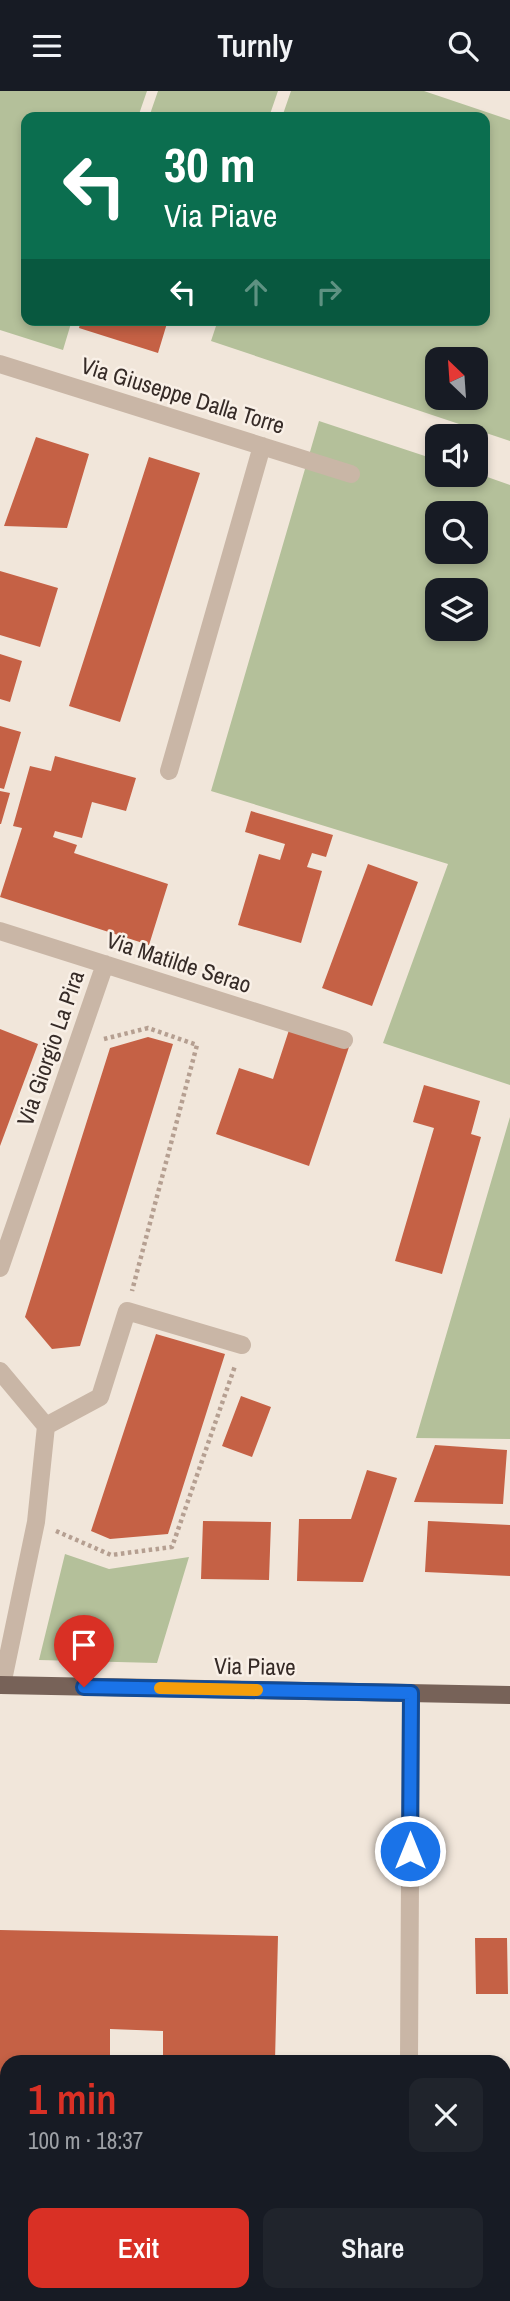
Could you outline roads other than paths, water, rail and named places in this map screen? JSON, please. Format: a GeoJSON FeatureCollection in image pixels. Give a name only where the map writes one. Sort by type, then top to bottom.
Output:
{"type":"FeatureCollection","features":[{"type":"Feature","properties":{"kind":"main road","name":"Via Piave"},"geometry":{"type":"LineString","coordinates":[[1,1685],[510,1695]]}},
{"type":"Feature","properties":{"kind":"street","name":"Via Giuseppe Dalla Torre"},"geometry":{"type":"LineString","coordinates":[[1,367],[351,474]]}},
{"type":"Feature","properties":{"kind":"street"},"geometry":{"type":"LineString","coordinates":[[169,771],[262,446]]}},
{"type":"Feature","properties":{"kind":"street","name":"Via Matilde Serao"},"geometry":{"type":"LineString","coordinates":[[0,931],[344,1040]]}},
{"type":"Feature","properties":{"kind":"street","name":"Via Giorgio La Pira"},"geometry":{"type":"LineString","coordinates":[[0,1268],[104,964]]}},
{"type":"Feature","properties":{"kind":"street"},"geometry":{"type":"LineString","coordinates":[[46,1426],[100,1397],[127,1311],[242,1345]]}},
{"type":"Feature","properties":{"kind":"street"},"geometry":{"type":"LineString","coordinates":[[0,1371],[46,1426],[36,1522],[1,1685]]}},
{"type":"Feature","properties":{"kind":"street"},"geometry":{"type":"LineString","coordinates":[[409,2055],[411,1693]]}}]}
